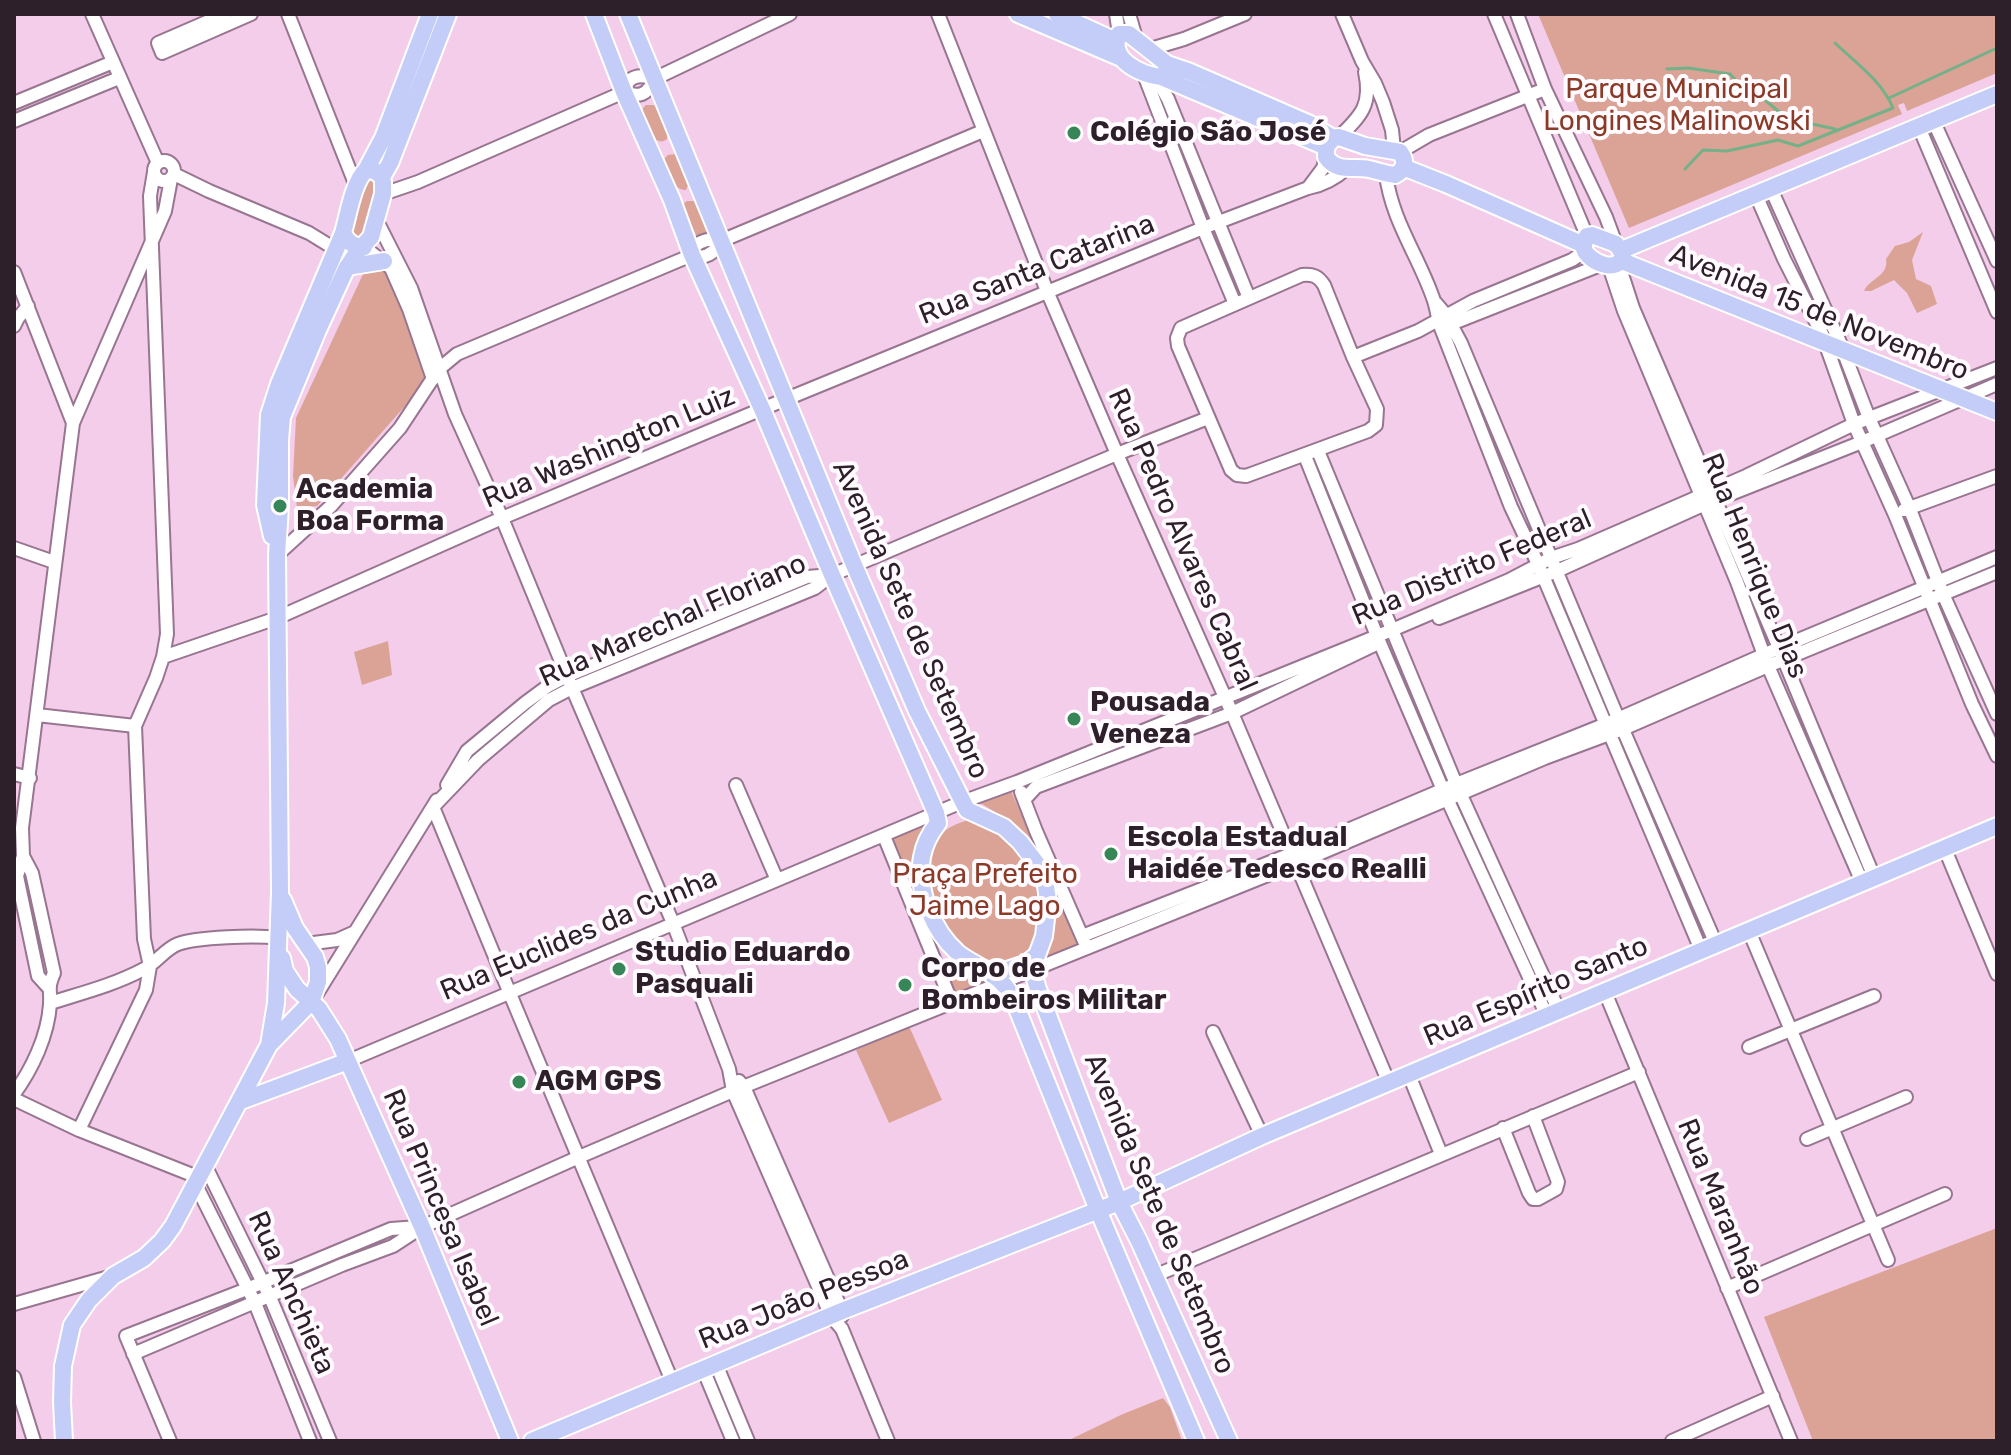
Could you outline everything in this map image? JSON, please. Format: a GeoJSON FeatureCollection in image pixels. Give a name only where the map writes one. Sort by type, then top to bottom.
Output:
{"type":"FeatureCollection","features":[{"type":"Feature","properties":{"kind":"main road"},"geometry":{"type":"LineString","coordinates":[[311,326],[361,175],[374,173],[390,163],[426,46],[430,14]]}},
{"type":"Feature","properties":{"kind":"main road"},"geometry":{"type":"LineString","coordinates":[[426,46],[448,14]]}},
{"type":"Feature","properties":{"kind":"main road","name":"Avenida Sete de Setembro"},"geometry":{"type":"LineString","coordinates":[[594,14],[692,255],[762,409],[937,818]]}},
{"type":"Feature","properties":{"kind":"main road","name":"Avenida Sete de Setembro"},"geometry":{"type":"LineString","coordinates":[[628,14],[917,711],[965,806],[1004,827],[1020,842],[1039,870]]}},
{"type":"Feature","properties":{"kind":"main road","name":"Avenida 15 de Novembro"},"geometry":{"type":"LineString","coordinates":[[1018,14],[1121,58],[1130,66],[1158,70],[1286,122],[1321,130],[1331,145],[1334,166],[1366,168],[1386,174]]}},
{"type":"Feature","properties":{"kind":"main road","name":"Avenida 15 de Novembro"},"geometry":{"type":"LineString","coordinates":[[1057,14],[1129,41],[1158,70]]}},
{"type":"Feature","properties":{"kind":"main road"},"geometry":{"type":"LineString","coordinates":[[1121,58],[1118,52],[1129,41]]}},
{"type":"Feature","properties":{"kind":"main road"},"geometry":{"type":"LineString","coordinates":[[1616,258],[1997,94]]}},
{"type":"Feature","properties":{"kind":"main road","name":"Avenida 15 de Novembro"},"geometry":{"type":"LineString","coordinates":[[1331,145],[1365,146],[1399,156],[1585,244],[1589,256],[1616,258],[1959,392],[1997,402]]}},
{"type":"Feature","properties":{"kind":"main road"},"geometry":{"type":"LineString","coordinates":[[1386,174],[1400,172],[1399,156]]}},
{"type":"Feature","properties":{"kind":"main road"},"geometry":{"type":"LineString","coordinates":[[64,1441],[63,1366],[72,1325],[89,1300],[113,1276],[144,1258],[173,1226],[269,1045],[276,1003],[280,892],[277,555],[265,505],[269,415],[279,384],[311,326],[357,252],[371,237],[383,194],[383,182],[374,173]]}},
{"type":"Feature","properties":{"kind":"main road"},"geometry":{"type":"LineString","coordinates":[[343,233],[354,246],[364,247]]}},
{"type":"Feature","properties":{"kind":"main road","name":"Avenida 15 de Novembro"},"geometry":{"type":"LineString","coordinates":[[1585,244],[1592,235],[1616,258]]}},
{"type":"Feature","properties":{"kind":"main road"},"geometry":{"type":"LineString","coordinates":[[347,267],[384,261]]}},
{"type":"Feature","properties":{"kind":"main road","name":"Avenida 15 de Novembro"},"geometry":{"type":"LineString","coordinates":[[1959,392],[1997,412]]}},
{"type":"Feature","properties":{"kind":"main road"},"geometry":{"type":"LineString","coordinates":[[898,723],[917,711]]}},
{"type":"Feature","properties":{"kind":"main road"},"geometry":{"type":"LineString","coordinates":[[965,806],[937,818],[922,856],[921,886],[934,922],[949,943],[959,954],[998,979],[1025,964],[1034,963],[1047,919],[1046,886],[1039,870]]}},
{"type":"Feature","properties":{"kind":"main road","name":"Rua Espírito Santo"},"geometry":{"type":"LineString","coordinates":[[1098,1210],[1262,1136],[1997,826]]}},
{"type":"Feature","properties":{"kind":"main road"},"geometry":{"type":"LineString","coordinates":[[269,1045],[311,1002],[318,982],[315,957],[295,928],[280,892]]}},
{"type":"Feature","properties":{"kind":"main road","name":"Rua Princesa Isabel"},"geometry":{"type":"LineString","coordinates":[[277,938],[285,971],[297,989],[328,1021],[348,1061],[422,1227],[510,1441]]}},
{"type":"Feature","properties":{"kind":"main road","name":"Avenida Sete de Setembro"},"geometry":{"type":"LineString","coordinates":[[1034,963],[1119,1202],[1229,1441]]}},
{"type":"Feature","properties":{"kind":"main road","name":"Avenida Sete de Setembro"},"geometry":{"type":"LineString","coordinates":[[998,979],[1014,1001],[1196,1441]]}},
{"type":"Feature","properties":{"kind":"main road","name":"Rua Euclides da Cunha"},"geometry":{"type":"LineString","coordinates":[[241,1101],[348,1061]]}},
{"type":"Feature","properties":{"kind":"main road","name":"Rua João Pessoa"},"geometry":{"type":"LineString","coordinates":[[532,1441],[836,1313],[1098,1210]]}},
{"type":"Feature","properties":{"kind":"main road"},"geometry":{"type":"LineString","coordinates":[[1130,1286],[1154,1276]]}},
{"type":"Feature","properties":{"kind":"street"},"geometry":{"type":"LineString","coordinates":[[79,1130],[146,990],[150,966],[144,939],[135,726],[156,678],[167,634],[150,196],[156,168],[92,14]]}},
{"type":"Feature","properties":{"kind":"street"},"geometry":{"type":"LineString","coordinates":[[102,14],[106,43]]}},
{"type":"Feature","properties":{"kind":"street"},"geometry":{"type":"LineString","coordinates":[[225,14],[158,43],[162,53],[251,14]]}},
{"type":"Feature","properties":{"kind":"street"},"geometry":{"type":"LineString","coordinates":[[288,14],[356,186]]}},
{"type":"Feature","properties":{"kind":"street"},"geometry":{"type":"LineString","coordinates":[[383,194],[418,182],[624,92],[642,95],[654,79],[790,14]]}},
{"type":"Feature","properties":{"kind":"street","name":"Rua Pedro Alvares Cabral"},"geometry":{"type":"LineString","coordinates":[[938,14],[1047,291],[1232,713],[1389,1083]]}},
{"type":"Feature","properties":{"kind":"street"},"geometry":{"type":"LineString","coordinates":[[1116,14],[1129,41]]}},
{"type":"Feature","properties":{"kind":"street"},"geometry":{"type":"LineString","coordinates":[[1129,14],[1129,41]]}},
{"type":"Feature","properties":{"kind":"street"},"geometry":{"type":"LineString","coordinates":[[1129,41],[1184,39],[1245,14]]}},
{"type":"Feature","properties":{"kind":"street"},"geometry":{"type":"LineString","coordinates":[[1342,14],[1383,102],[1399,156],[1429,135],[1545,89]]}},
{"type":"Feature","properties":{"kind":"street"},"geometry":{"type":"LineString","coordinates":[[1444,322],[1473,301],[1572,260],[1585,244],[1494,14]]}},
{"type":"Feature","properties":{"kind":"street","name":"Rua Henrique Dias"},"geometry":{"type":"LineString","coordinates":[[1517,14],[1545,89],[1606,217],[1624,311],[1742,579],[1781,654],[1830,770],[1868,880]]}},
{"type":"Feature","properties":{"kind":"street"},"geometry":{"type":"LineString","coordinates":[[1158,70],[1184,39]]}},
{"type":"Feature","properties":{"kind":"street"},"geometry":{"type":"LineString","coordinates":[[1308,188],[1323,168],[1331,145],[1353,124],[1368,99],[1362,61]]}},
{"type":"Feature","properties":{"kind":"street"},"geometry":{"type":"LineString","coordinates":[[14,103],[113,62]]}},
{"type":"Feature","properties":{"kind":"street"},"geometry":{"type":"LineString","coordinates":[[1158,70],[1249,298]]}},
{"type":"Feature","properties":{"kind":"street"},"geometry":{"type":"LineString","coordinates":[[1158,70],[1188,188],[1235,304]]}},
{"type":"Feature","properties":{"kind":"street"},"geometry":{"type":"LineString","coordinates":[[14,121],[119,78]]}},
{"type":"Feature","properties":{"kind":"street"},"geometry":{"type":"LineString","coordinates":[[1926,123],[1997,261]]}},
{"type":"Feature","properties":{"kind":"street"},"geometry":{"type":"LineString","coordinates":[[1926,123],[1997,312]]}},
{"type":"Feature","properties":{"kind":"street"},"geometry":{"type":"LineString","coordinates":[[277,555],[331,506],[400,428],[436,374],[457,354],[692,255],[694,246],[700,242],[708,239],[721,241],[983,131]]}},
{"type":"Feature","properties":{"kind":"street"},"geometry":{"type":"LineString","coordinates":[[156,168],[164,161],[174,169],[165,211],[73,423],[22,828],[23,856],[17,876],[38,976],[48,987],[50,1003],[36,1057],[14,1097],[79,1130],[201,1177]]}},
{"type":"Feature","properties":{"kind":"street","name":"Rua Santa Catarina"},"geometry":{"type":"LineString","coordinates":[[762,409],[1203,228],[1324,184],[1347,168]]}},
{"type":"Feature","properties":{"kind":"street"},"geometry":{"type":"LineString","coordinates":[[1386,174],[1399,220],[1444,322],[1511,507],[1614,726],[1709,947]]}},
{"type":"Feature","properties":{"kind":"street"},"geometry":{"type":"LineString","coordinates":[[172,176],[309,233],[335,249]]}},
{"type":"Feature","properties":{"kind":"street"},"geometry":{"type":"LineString","coordinates":[[1188,188],[1202,182]]}},
{"type":"Feature","properties":{"kind":"street"},"geometry":{"type":"LineString","coordinates":[[1764,192],[1799,252],[1833,343],[1854,424],[1997,756]]}},
{"type":"Feature","properties":{"kind":"street"},"geometry":{"type":"LineString","coordinates":[[1764,192],[1784,259],[1833,343],[1878,435],[1943,594],[1997,714]]}},
{"type":"Feature","properties":{"kind":"street"},"geometry":{"type":"LineString","coordinates":[[376,219],[411,288],[436,374]]}},
{"type":"Feature","properties":{"kind":"street"},"geometry":{"type":"LineString","coordinates":[[309,233],[343,233]]}},
{"type":"Feature","properties":{"kind":"street"},"geometry":{"type":"LineString","coordinates":[[1971,248],[1988,240]]}},
{"type":"Feature","properties":{"kind":"street"},"geometry":{"type":"LineString","coordinates":[[364,247],[391,268],[502,518],[673,923],[729,1069],[836,1313],[888,1441]]}},
{"type":"Feature","properties":{"kind":"street"},"geometry":{"type":"LineString","coordinates":[[1784,259],[1799,252]]}},
{"type":"Feature","properties":{"kind":"street"},"geometry":{"type":"LineString","coordinates":[[1353,357],[1616,258]]}},
{"type":"Feature","properties":{"kind":"street"},"geometry":{"type":"LineString","coordinates":[[14,272],[73,423]]}},
{"type":"Feature","properties":{"kind":"street"},"geometry":{"type":"LineString","coordinates":[[1302,275],[1319,278],[1377,409],[1376,425],[1318,451],[1246,476],[1237,475],[1231,470],[1178,346],[1178,332],[1249,298],[1302,275]]}},
{"type":"Feature","properties":{"kind":"street"},"geometry":{"type":"LineString","coordinates":[[14,326],[28,306]]}},
{"type":"Feature","properties":{"kind":"street"},"geometry":{"type":"LineString","coordinates":[[1444,322],[1461,343],[1557,571],[1614,726]]}},
{"type":"Feature","properties":{"kind":"street","name":"Rua Distrito Federal"},"geometry":{"type":"LineString","coordinates":[[1540,570],[1551,558],[1878,435],[1997,368]]}},
{"type":"Feature","properties":{"kind":"street","name":"Rua Distrito Federal"},"geometry":{"type":"LineString","coordinates":[[965,806],[1017,782],[1393,633],[1509,580],[1540,570],[1557,571],[1854,424],[1959,392],[1997,384]]}},
{"type":"Feature","properties":{"kind":"street","name":"Rua Washington Luiz"},"geometry":{"type":"LineString","coordinates":[[163,657],[277,618],[502,518],[762,409]]}},
{"type":"Feature","properties":{"kind":"street","name":"Rua Marechal Floriano"},"geometry":{"type":"LineString","coordinates":[[311,1002],[433,807],[478,760],[570,682],[815,588],[832,575],[854,565],[1208,418]]}},
{"type":"Feature","properties":{"kind":"street"},"geometry":{"type":"LineString","coordinates":[[1318,451],[1553,1013]]}},
{"type":"Feature","properties":{"kind":"street"},"geometry":{"type":"LineString","coordinates":[[1305,456],[1445,795],[1553,1013]]}},
{"type":"Feature","properties":{"kind":"street"},"geometry":{"type":"LineString","coordinates":[[1895,515],[1909,507],[1997,476]]}},
{"type":"Feature","properties":{"kind":"street"},"geometry":{"type":"LineString","coordinates":[[14,548],[54,562]]}},
{"type":"Feature","properties":{"kind":"street"},"geometry":{"type":"LineString","coordinates":[[1854,625],[1924,588],[1997,557]]}},
{"type":"Feature","properties":{"kind":"street"},"geometry":{"type":"LineString","coordinates":[[1034,963],[1293,859],[1766,660],[1854,625],[1930,601],[1997,572]]}},
{"type":"Feature","properties":{"kind":"street","name":"Rua Henrique Dias"},"geometry":{"type":"LineString","coordinates":[[1742,579],[1766,660],[1817,777],[1868,880]]}},
{"type":"Feature","properties":{"kind":"street","name":"Rua Distrito Federal"},"geometry":{"type":"LineString","coordinates":[[1027,796],[1036,787],[1232,713],[1378,639]]}},
{"type":"Feature","properties":{"kind":"street"},"geometry":{"type":"LineString","coordinates":[[1972,704],[1990,697]]}},
{"type":"Feature","properties":{"kind":"street"},"geometry":{"type":"LineString","coordinates":[[37,715],[135,726]]}},
{"type":"Feature","properties":{"kind":"street"},"geometry":{"type":"LineString","coordinates":[[1817,777],[1830,770]]}},
{"type":"Feature","properties":{"kind":"street"},"geometry":{"type":"LineString","coordinates":[[14,774],[30,778]]}},
{"type":"Feature","properties":{"kind":"street"},"geometry":{"type":"LineString","coordinates":[[1017,782],[1027,796],[1036,831],[1084,942]]}},
{"type":"Feature","properties":{"kind":"street"},"geometry":{"type":"LineString","coordinates":[[736,785],[777,880]]}},
{"type":"Feature","properties":{"kind":"street"},"geometry":{"type":"LineString","coordinates":[[433,807],[672,1381]]}},
{"type":"Feature","properties":{"kind":"street","name":"Rua Euclides da Cunha"},"geometry":{"type":"LineString","coordinates":[[348,1061],[777,880],[937,818]]}},
{"type":"Feature","properties":{"kind":"street"},"geometry":{"type":"LineString","coordinates":[[1036,831],[1039,870],[1065,899]]}},
{"type":"Feature","properties":{"kind":"street"},"geometry":{"type":"LineString","coordinates":[[884,836],[952,1003]]}},
{"type":"Feature","properties":{"kind":"street"},"geometry":{"type":"LineString","coordinates":[[1944,847],[1997,974]]}},
{"type":"Feature","properties":{"kind":"street"},"geometry":{"type":"LineString","coordinates":[[905,885],[926,899]]}},
{"type":"Feature","properties":{"kind":"street"},"geometry":{"type":"LineString","coordinates":[[931,950],[934,922]]}},
{"type":"Feature","properties":{"kind":"street"},"geometry":{"type":"LineString","coordinates":[[1749,931],[1888,1260]]}},
{"type":"Feature","properties":{"kind":"street"},"geometry":{"type":"LineString","coordinates":[[306,944],[337,940],[355,932]]}},
{"type":"Feature","properties":{"kind":"street"},"geometry":{"type":"LineString","coordinates":[[50,1003],[113,985],[150,966],[180,943],[264,936],[277,938]]}},
{"type":"Feature","properties":{"kind":"street"},"geometry":{"type":"LineString","coordinates":[[133,1354],[393,1246],[422,1227],[579,1157],[952,1003],[998,979]]}},
{"type":"Feature","properties":{"kind":"street","name":"Rua Maranhão"},"geometry":{"type":"LineString","coordinates":[[1605,992],[1791,1441]]}},
{"type":"Feature","properties":{"kind":"street"},"geometry":{"type":"LineString","coordinates":[[1749,1047],[1874,996]]}},
{"type":"Feature","properties":{"kind":"street"},"geometry":{"type":"LineString","coordinates":[[1213,1032],[1262,1136]]}},
{"type":"Feature","properties":{"kind":"street"},"geometry":{"type":"LineString","coordinates":[[1154,1276],[1639,1072]]}},
{"type":"Feature","properties":{"kind":"street"},"geometry":{"type":"LineString","coordinates":[[1409,1075],[1441,1154]]}},
{"type":"Feature","properties":{"kind":"street"},"geometry":{"type":"LineString","coordinates":[[1807,1139],[1906,1097]]}},
{"type":"Feature","properties":{"kind":"street"},"geometry":{"type":"LineString","coordinates":[[1503,1128],[1529,1193],[1533,1199],[1538,1199],[1556,1189],[1558,1182],[1533,1116]]}},
{"type":"Feature","properties":{"kind":"street","name":"Rua Anchieta"},"geometry":{"type":"LineString","coordinates":[[201,1177],[263,1282],[330,1441]]}},
{"type":"Feature","properties":{"kind":"street","name":"Rua Anchieta"},"geometry":{"type":"LineString","coordinates":[[201,1177],[310,1441]]}},
{"type":"Feature","properties":{"kind":"street"},"geometry":{"type":"LineString","coordinates":[[1727,1288],[1945,1194]]}},
{"type":"Feature","properties":{"kind":"street"},"geometry":{"type":"LineString","coordinates":[[170,1441],[126,1336],[391,1229],[422,1227]]}},
{"type":"Feature","properties":{"kind":"street"},"geometry":{"type":"LineString","coordinates":[[336,1251],[342,1265]]}},
{"type":"Feature","properties":{"kind":"street"},"geometry":{"type":"LineString","coordinates":[[14,1304],[113,1276]]}},
{"type":"Feature","properties":{"kind":"street"},"geometry":{"type":"LineString","coordinates":[[709,1367],[733,1441]]}},
{"type":"Feature","properties":{"kind":"street"},"geometry":{"type":"LineString","coordinates":[[709,1367],[748,1441]]}},
{"type":"Feature","properties":{"kind":"street"},"geometry":{"type":"LineString","coordinates":[[14,1377],[34,1441]]}},
{"type":"Feature","properties":{"kind":"street"},"geometry":{"type":"LineString","coordinates":[[1674,1441],[1773,1396]]}},
{"type":"Feature","properties":{"kind":"street"},"geometry":{"type":"LineString","coordinates":[[297,1409],[314,1402]]}},
{"type":"Feature","properties":{"kind":"green space","name":"Parque Municipal Longines Malinowski"},"geometry":{"type":"Polygon","coordinates":[[[1538,14],[1997,14],[1997,73],[1907,111],[1904,103],[1898,105],[1902,114],[1629,228],[1538,14]]]}},
{"type":"Feature","properties":{"kind":"green space"},"geometry":{"type":"Polygon","coordinates":[[[646,105],[657,108],[667,133],[664,141],[656,140],[643,113],[646,105]]]}},
{"type":"Feature","properties":{"kind":"green space"},"geometry":{"type":"Polygon","coordinates":[[[676,154],[689,183],[686,190],[678,188],[664,162],[668,155],[676,154]]]}},
{"type":"Feature","properties":{"kind":"green space"},"geometry":{"type":"Polygon","coordinates":[[[365,175],[379,182],[369,209],[370,231],[362,241],[350,232],[365,175]]]}},
{"type":"Feature","properties":{"kind":"green space"},"geometry":{"type":"Polygon","coordinates":[[[687,201],[698,203],[707,229],[707,234],[701,238],[696,235],[683,208],[687,201]]]}},
{"type":"Feature","properties":{"kind":"green space"},"geometry":{"type":"Polygon","coordinates":[[[1923,232],[1912,260],[1916,279],[1931,286],[1937,304],[1917,313],[1907,293],[1894,280],[1871,291],[1864,291],[1885,269],[1886,259],[1895,246],[1909,242],[1923,232]]]}},
{"type":"Feature","properties":{"kind":"green space"},"geometry":{"type":"Polygon","coordinates":[[[374,265],[388,271],[429,370],[420,389],[317,506],[297,508],[293,476],[296,418],[364,272],[374,265]]]}},
{"type":"Feature","properties":{"kind":"green space"},"geometry":{"type":"Polygon","coordinates":[[[388,641],[392,675],[362,685],[354,652],[388,641]]]}},
{"type":"Feature","properties":{"kind":"green space","name":"Praça Prefeito Jaime Lago"},"geometry":{"type":"Polygon","coordinates":[[[1010,789],[1034,841],[979,802],[1010,789]]]}},
{"type":"Feature","properties":{"kind":"green space","name":"Praça Prefeito Jaime Lago"},"geometry":{"type":"Polygon","coordinates":[[[969,820],[989,825],[1010,839],[1026,857],[1041,889],[1037,934],[1026,952],[1011,960],[981,957],[964,947],[938,914],[931,895],[928,874],[930,855],[938,838],[952,826],[969,820]]]}},
{"type":"Feature","properties":{"kind":"green space","name":"Praça Prefeito Jaime Lago"},"geometry":{"type":"Polygon","coordinates":[[[924,821],[928,827],[917,883],[912,885],[890,836],[924,821]]]}},
{"type":"Feature","properties":{"kind":"green space","name":"Praça Prefeito Jaime Lago"},"geometry":{"type":"Polygon","coordinates":[[[1056,895],[1079,944],[1044,959],[1053,921],[1056,895]]]}},
{"type":"Feature","properties":{"kind":"green space","name":"Praça Prefeito Jaime Lago"},"geometry":{"type":"Polygon","coordinates":[[[968,969],[986,977],[990,985],[954,998],[945,977],[968,969]]]}},
{"type":"Feature","properties":{"kind":"green space"},"geometry":{"type":"Polygon","coordinates":[[[909,1026],[942,1100],[889,1123],[856,1050],[909,1026]]]}},
{"type":"Feature","properties":{"kind":"green space"},"geometry":{"type":"Polygon","coordinates":[[[1997,1228],[1997,1441],[1813,1441],[1764,1317],[1997,1228]]]}},
{"type":"Feature","properties":{"kind":"green space"},"geometry":{"type":"Polygon","coordinates":[[[1163,1398],[1170,1407],[1182,1441],[1067,1441],[1123,1414],[1163,1398]]]}},
{"type":"Feature","properties":{"kind":"waterway"},"geometry":{"type":"LineString","coordinates":[[1685,169],[1703,150],[1727,151],[1778,140],[1798,146],[1893,108],[1875,81],[1835,43]]}},
{"type":"Feature","properties":{"kind":"waterway"},"geometry":{"type":"LineString","coordinates":[[1889,98],[1997,48]]}},
{"type":"Feature","properties":{"kind":"waterway"},"geometry":{"type":"LineString","coordinates":[[1667,69],[1688,68],[1730,74],[1744,89],[1778,111],[1808,123],[1835,129]]}},
{"type":"Feature","properties":{"kind":"place","name":"Colégio São José"},"geometry":{"type":"Point","coordinates":[1074,133]}},
{"type":"Feature","properties":{"kind":"place","name":"Academia Boa Forma"},"geometry":{"type":"Point","coordinates":[280,506]}},
{"type":"Feature","properties":{"kind":"place","name":"Pousada Veneza"},"geometry":{"type":"Point","coordinates":[1074,719]}},
{"type":"Feature","properties":{"kind":"place","name":"Escola Estadual Haidée Tedesco Realli"},"geometry":{"type":"Point","coordinates":[1111,854]}},
{"type":"Feature","properties":{"kind":"place","name":"Studio Eduardo Pasquali"},"geometry":{"type":"Point","coordinates":[619,969]}},
{"type":"Feature","properties":{"kind":"place","name":"Corpo de Bombeiros Militar"},"geometry":{"type":"Point","coordinates":[905,985]}},
{"type":"Feature","properties":{"kind":"place","name":"AGM GPS"},"geometry":{"type":"Point","coordinates":[519,1082]}}]}
